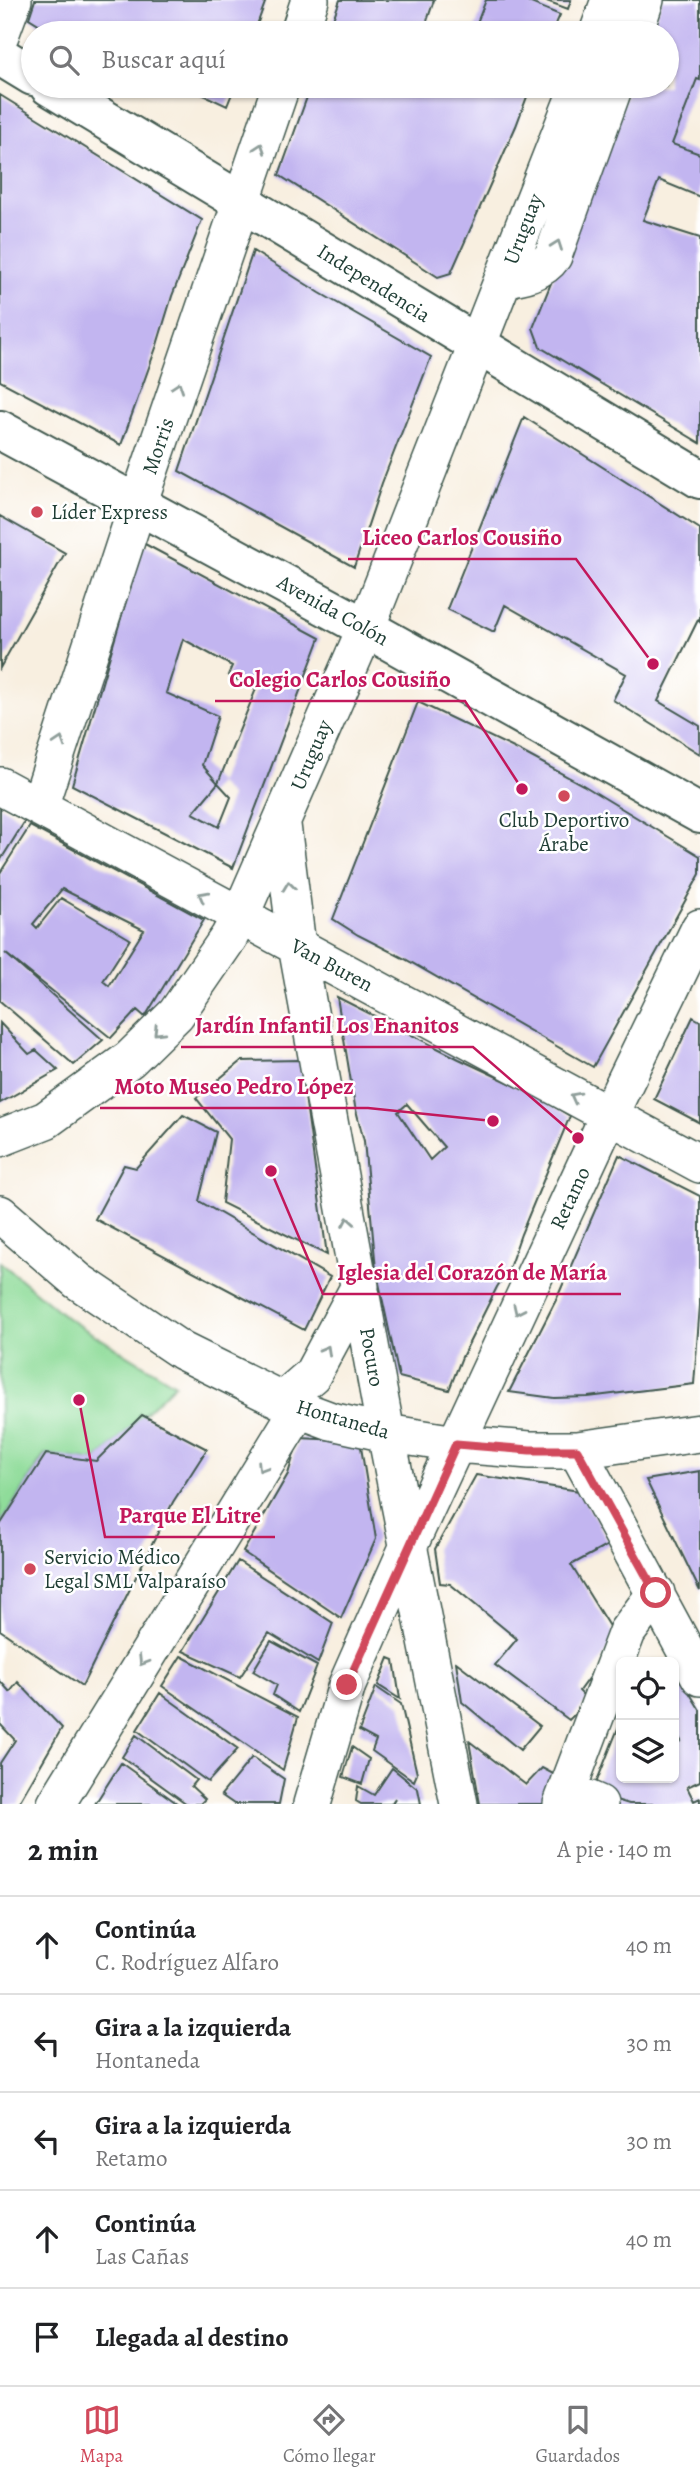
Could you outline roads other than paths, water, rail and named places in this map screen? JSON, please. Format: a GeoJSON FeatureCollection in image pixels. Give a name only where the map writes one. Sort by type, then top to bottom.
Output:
{"type":"FeatureCollection","features":[{"type":"Feature","properties":{"kind":"main road"},"geometry":{"type":"LineString","coordinates":[[0,56],[21,69]]}},
{"type":"Feature","properties":{"kind":"main road","name":"Independencia"},"geometry":{"type":"LineString","coordinates":[[69,98],[700,479]]}},
{"type":"Feature","properties":{"kind":"main road","name":"Avenida Colón"},"geometry":{"type":"LineString","coordinates":[[0,430],[366,628],[700,814]]}},
{"type":"Feature","properties":{"kind":"street"},"geometry":{"type":"LineString","coordinates":[[0,35],[13,0]]}},
{"type":"Feature","properties":{"kind":"street"},"geometry":{"type":"LineString","coordinates":[[303,21],[310,0]]}},
{"type":"Feature","properties":{"kind":"street"},"geometry":{"type":"LineString","coordinates":[[602,21],[610,0]]}},
{"type":"Feature","properties":{"kind":"street"},"geometry":{"type":"LineString","coordinates":[[638,21],[645,0]]}},
{"type":"Feature","properties":{"kind":"street","name":"Morris"},"geometry":{"type":"LineString","coordinates":[[39,807],[138,504],[277,98]]}},
{"type":"Feature","properties":{"kind":"street","name":"Uruguay"},"geometry":{"type":"LineString","coordinates":[[0,1138],[46,1120],[130,1059],[176,1014],[240,916],[366,628],[574,98]]}},
{"type":"Feature","properties":{"kind":"street"},"geometry":{"type":"LineString","coordinates":[[504,278],[535,271],[548,263],[553,256],[610,98]]}},
{"type":"Feature","properties":{"kind":"street","name":"Van Buren"},"geometry":{"type":"LineString","coordinates":[[0,786],[700,1164]]}},
{"type":"Feature","properties":{"kind":"street","name":"Pocuro"},"geometry":{"type":"LineString","coordinates":[[282,825],[297,946],[386,1433],[459,1804]]}},
{"type":"Feature","properties":{"kind":"street","name":"Retamo"},"geometry":{"type":"LineString","coordinates":[[312,1804],[347,1685],[409,1545],[609,1115],[700,928]]}},
{"type":"Feature","properties":{"kind":"street","name":"Hontaneda"},"geometry":{"type":"LineString","coordinates":[[0,1214],[78,1281],[182,1351],[291,1405],[331,1421],[456,1444],[530,1450],[577,1450],[700,1433]]}},
{"type":"Feature","properties":{"kind":"street"},"geometry":{"type":"LineString","coordinates":[[55,1804],[291,1405],[312,1375],[360,1286]]}},
{"type":"Feature","properties":{"kind":"street"},"geometry":{"type":"LineString","coordinates":[[577,1450],[700,1677]]}},
{"type":"Feature","properties":{"kind":"street"},"geometry":{"type":"LineString","coordinates":[[576,1799],[627,1632],[656,1593]]}},
{"type":"Feature","properties":{"kind":"place","name":"Líder Express"},"geometry":{"type":"Point","coordinates":[37,512]}},
{"type":"Feature","properties":{"kind":"place","name":"Liceo Carlos Cousiño"},"geometry":{"type":"Point","coordinates":[653,664]}},
{"type":"Feature","properties":{"kind":"place","name":"Colegio Carlos Cousiño"},"geometry":{"type":"Point","coordinates":[522,789]}},
{"type":"Feature","properties":{"kind":"place","name":"Club Deportivo Árabe"},"geometry":{"type":"Point","coordinates":[564,796]}},
{"type":"Feature","properties":{"kind":"place","name":"Moto Museo Pedro López"},"geometry":{"type":"Point","coordinates":[493,1121]}},
{"type":"Feature","properties":{"kind":"place","name":"Jardín Infantil Los Enanitos"},"geometry":{"type":"Point","coordinates":[578,1138]}},
{"type":"Feature","properties":{"kind":"place","name":"Iglesia del Corazón de María"},"geometry":{"type":"Point","coordinates":[271,1171]}},
{"type":"Feature","properties":{"kind":"place","name":"Parque El Litre"},"geometry":{"type":"Point","coordinates":[79,1400]}},
{"type":"Feature","properties":{"kind":"place","name":"Servicio Médico Legal SML Valparaíso"},"geometry":{"type":"Point","coordinates":[30,1569]}}]}
